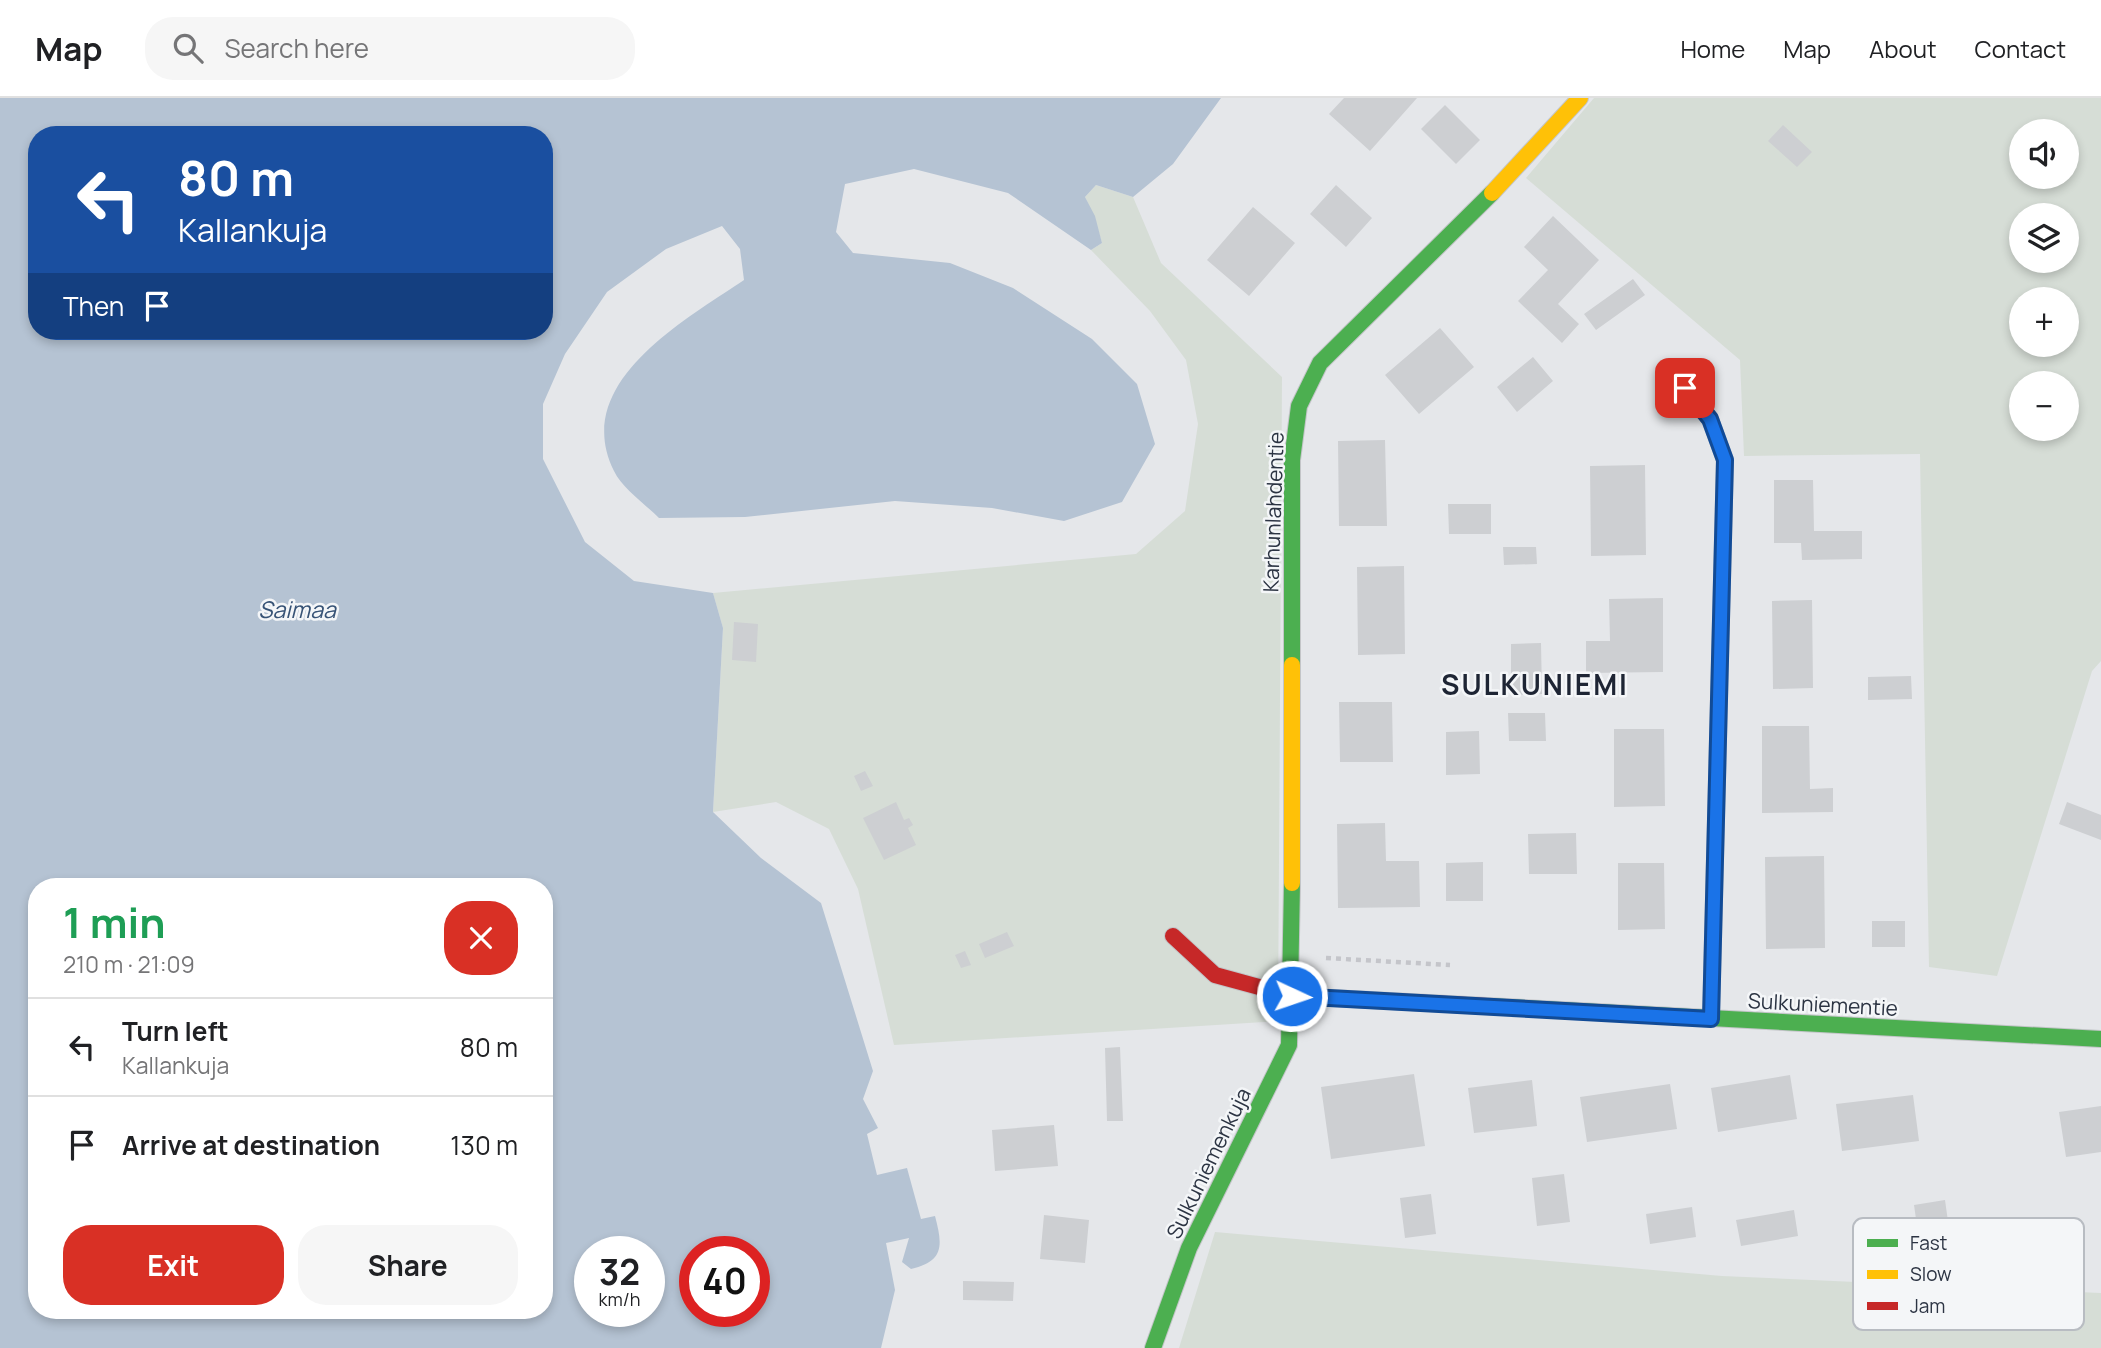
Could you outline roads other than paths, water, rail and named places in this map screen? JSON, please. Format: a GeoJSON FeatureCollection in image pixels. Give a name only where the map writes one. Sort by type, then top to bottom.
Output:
{"type":"FeatureCollection","features":[{"type":"Feature","properties":{"kind":"street","name":"Karhunlahdentie"},"geometry":{"type":"LineString","coordinates":[[1292,996],[1292,460],[1299,406],[1320,363],[1462,225],[1546,138],[1580,98]]}},
{"type":"Feature","properties":{"kind":"street"},"geometry":{"type":"LineString","coordinates":[[1685,388],[1710,419],[1725,460],[1711,1019]]}},
{"type":"Feature","properties":{"kind":"street","name":"Sulkuniementie"},"geometry":{"type":"LineString","coordinates":[[1173,936],[1215,975],[1292,996],[2101,1039]]}},
{"type":"Feature","properties":{"kind":"street","name":"Sulkuniemenkuja"},"geometry":{"type":"LineString","coordinates":[[1153,1348],[1188,1248],[1289,1045],[1292,996]]}},
{"type":"Feature","properties":{"kind":"water","name":"Saimaa"},"geometry":{"type":"Polygon","coordinates":[[[0,98],[1221,98],[1173,164],[1133,197],[1096,185],[1085,197],[1095,216],[1102,243],[1091,250],[1008,193],[914,169],[845,184],[836,232],[853,253],[950,263],[1013,288],[1092,339],[1137,384],[1155,444],[1122,502],[1064,521],[992,508],[895,501],[745,517],[659,518],[628,490],[614,471],[605,439],[607,410],[620,382],[640,358],[693,314],[744,280],[740,249],[722,226],[666,249],[607,292],[565,354],[543,404],[543,459],[585,542],[634,581],[713,593],[723,628],[713,812],[761,858],[821,903],[873,1071],[863,1099],[878,1128],[867,1134],[877,1175],[907,1168],[921,1219],[935,1216],[938,1227],[938,1251],[930,1262],[922,1266],[911,1269],[902,1262],[909,1238],[886,1243],[895,1290],[881,1348],[0,1348],[0,98]]]}},
{"type":"Feature","properties":{"kind":"district","name":"SULKUNIEMI"},"geometry":{"type":"Point","coordinates":[1535,684]}}]}
